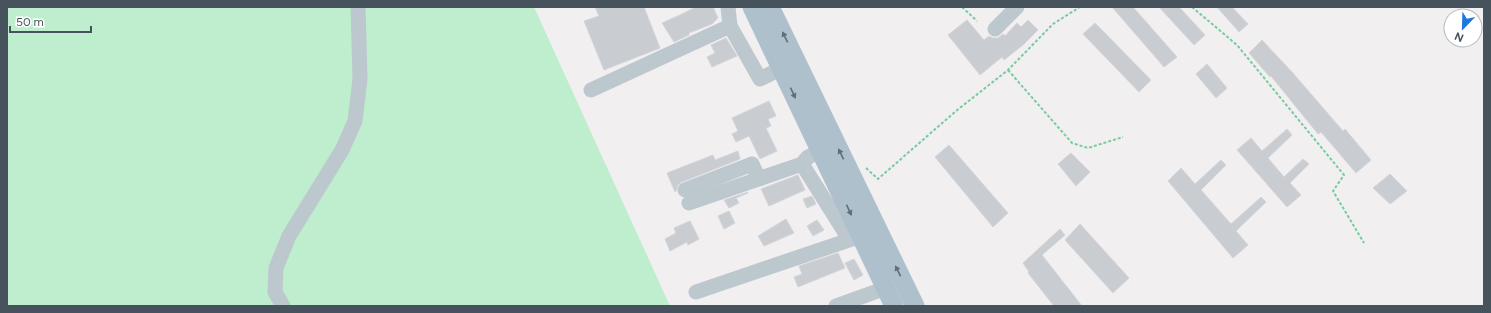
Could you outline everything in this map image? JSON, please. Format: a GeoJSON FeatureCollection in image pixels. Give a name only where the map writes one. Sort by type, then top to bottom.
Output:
{"type":"FeatureCollection","features":[{"type":"Feature","properties":{"kind":"main road"},"geometry":{"type":"LineString","coordinates":[[752,7],[789,64],[915,306]]}},
{"type":"Feature","properties":{"kind":"main road"},"geometry":{"type":"LineString","coordinates":[[770,7],[821,151],[855,237],[886,288],[894,306]]}},
{"type":"Feature","properties":{"kind":"street"},"geometry":{"type":"LineString","coordinates":[[282,306],[275,292],[276,268],[289,236],[342,150],[355,121],[360,79],[358,7]]}},
{"type":"Feature","properties":{"kind":"street"},"geometry":{"type":"LineString","coordinates":[[728,7],[730,26],[760,79],[789,64]]}},
{"type":"Feature","properties":{"kind":"street"},"geometry":{"type":"LineString","coordinates":[[995,29],[1018,7]]}},
{"type":"Feature","properties":{"kind":"street"},"geometry":{"type":"LineString","coordinates":[[591,90],[730,26]]}},
{"type":"Feature","properties":{"kind":"street"},"geometry":{"type":"LineString","coordinates":[[687,196],[759,179],[802,164],[808,157],[821,151]]}},
{"type":"Feature","properties":{"kind":"street"},"geometry":{"type":"LineString","coordinates":[[696,292],[855,237],[802,164]]}},
{"type":"Feature","properties":{"kind":"street"},"geometry":{"type":"LineString","coordinates":[[836,306],[886,288]]}},
{"type":"Feature","properties":{"kind":"path"},"geometry":{"type":"LineString","coordinates":[[962,7],[977,21]]}},
{"type":"Feature","properties":{"kind":"path"},"geometry":{"type":"LineString","coordinates":[[862,165],[878,179],[956,111],[1008,70],[1053,24],[1080,7]]}},
{"type":"Feature","properties":{"kind":"path"},"geometry":{"type":"LineString","coordinates":[[1192,7],[1237,45],[1344,175],[1333,190],[1364,243]]}},
{"type":"Feature","properties":{"kind":"path"},"geometry":{"type":"LineString","coordinates":[[1008,70],[1072,143],[1088,148],[1123,138]]}},
{"type":"Feature","properties":{"kind":"green space"},"geometry":{"type":"Polygon","coordinates":[[[7,7],[534,7],[670,306],[7,306],[7,7]]]}},
{"type":"Feature","properties":{"kind":"building"},"geometry":{"type":"Polygon","coordinates":[[[595,7],[644,7],[660,48],[604,70],[584,21],[599,16],[595,7]]]}},
{"type":"Feature","properties":{"kind":"building"},"geometry":{"type":"Polygon","coordinates":[[[696,7],[713,7],[718,18],[712,24],[689,33],[689,35],[674,42],[662,23],[696,7]]]}},
{"type":"Feature","properties":{"kind":"building"},"geometry":{"type":"Polygon","coordinates":[[[1112,7],[1133,7],[1177,57],[1164,67],[1112,7]]]}},
{"type":"Feature","properties":{"kind":"building"},"geometry":{"type":"Polygon","coordinates":[[[1159,7],[1179,7],[1205,35],[1194,45],[1159,7]]]}},
{"type":"Feature","properties":{"kind":"building"},"geometry":{"type":"Polygon","coordinates":[[[1217,7],[1232,7],[1248,24],[1239,32],[1217,7]]]}},
{"type":"Feature","properties":{"kind":"building"},"geometry":{"type":"Polygon","coordinates":[[[967,20],[984,40],[989,36],[998,38],[1003,34],[1005,36],[1017,23],[1021,27],[1028,20],[1038,30],[1023,45],[1004,60],[1002,57],[980,75],[948,35],[967,20]]]}},
{"type":"Feature","properties":{"kind":"building"},"geometry":{"type":"Polygon","coordinates":[[[1095,23],[1151,80],[1139,92],[1083,34],[1095,23]]]}},
{"type":"Feature","properties":{"kind":"building"},"geometry":{"type":"Polygon","coordinates":[[[726,38],[737,56],[712,67],[707,57],[715,53],[711,45],[726,38]]]}},
{"type":"Feature","properties":{"kind":"building"},"geometry":{"type":"Polygon","coordinates":[[[1262,40],[1343,131],[1345,129],[1371,160],[1356,173],[1321,132],[1318,134],[1271,76],[1270,77],[1249,53],[1262,40]]]}},
{"type":"Feature","properties":{"kind":"building"},"geometry":{"type":"Polygon","coordinates":[[[1207,64],[1227,88],[1216,98],[1196,74],[1207,64]]]}},
{"type":"Feature","properties":{"kind":"building"},"geometry":{"type":"Polygon","coordinates":[[[769,101],[776,116],[768,119],[771,126],[766,128],[777,151],[760,159],[749,136],[736,142],[732,134],[738,131],[732,118],[769,101]]]}},
{"type":"Feature","properties":{"kind":"building"},"geometry":{"type":"Polygon","coordinates":[[[1287,129],[1292,135],[1268,158],[1284,177],[1303,159],[1309,164],[1290,183],[1301,195],[1287,207],[1237,150],[1251,138],[1262,151],[1287,129]]]}},
{"type":"Feature","properties":{"kind":"building"},"geometry":{"type":"Polygon","coordinates":[[[949,145],[1008,213],[993,227],[935,157],[949,145]]]}},
{"type":"Feature","properties":{"kind":"building"},"geometry":{"type":"Polygon","coordinates":[[[738,151],[740,159],[682,182],[678,185],[675,192],[667,173],[713,155],[715,160],[738,151]]]}},
{"type":"Feature","properties":{"kind":"building"},"geometry":{"type":"Polygon","coordinates":[[[1071,153],[1090,172],[1076,186],[1058,164],[1071,153]]]}},
{"type":"Feature","properties":{"kind":"building"},"geometry":{"type":"Polygon","coordinates":[[[1221,160],[1226,165],[1201,190],[1231,224],[1261,197],[1266,202],[1236,231],[1248,245],[1233,258],[1168,181],[1181,168],[1195,184],[1221,160]]]}},
{"type":"Feature","properties":{"kind":"building"},"geometry":{"type":"Polygon","coordinates":[[[1390,174],[1407,191],[1390,204],[1373,188],[1390,174]]]}},
{"type":"Feature","properties":{"kind":"building"},"geometry":{"type":"Polygon","coordinates":[[[798,175],[805,190],[769,206],[761,189],[798,175]]]}},
{"type":"Feature","properties":{"kind":"building"},"geometry":{"type":"Polygon","coordinates":[[[748,192],[736,198],[739,203],[729,208],[724,200],[748,192]]]}},
{"type":"Feature","properties":{"kind":"building"},"geometry":{"type":"Polygon","coordinates":[[[812,196],[816,204],[807,208],[803,199],[812,196]]]}},
{"type":"Feature","properties":{"kind":"building"},"geometry":{"type":"Polygon","coordinates":[[[729,211],[735,223],[724,229],[718,216],[729,211]]]}},
{"type":"Feature","properties":{"kind":"building"},"geometry":{"type":"Polygon","coordinates":[[[786,219],[794,233],[764,246],[758,236],[786,219]]]}},
{"type":"Feature","properties":{"kind":"building"},"geometry":{"type":"Polygon","coordinates":[[[817,220],[824,230],[813,236],[807,226],[817,220]]]}},
{"type":"Feature","properties":{"kind":"building"},"geometry":{"type":"Polygon","coordinates":[[[690,221],[699,239],[688,245],[687,242],[670,251],[665,239],[676,233],[674,228],[690,221]]]}},
{"type":"Feature","properties":{"kind":"building"},"geometry":{"type":"Polygon","coordinates":[[[1080,224],[1129,278],[1113,293],[1065,240],[1080,224]]]}},
{"type":"Feature","properties":{"kind":"building"},"geometry":{"type":"Polygon","coordinates":[[[1060,229],[1065,235],[1042,255],[1082,306],[1054,306],[1028,273],[1029,272],[1023,263],[1060,229]]]}},
{"type":"Feature","properties":{"kind":"building"},"geometry":{"type":"Polygon","coordinates":[[[838,253],[845,268],[798,287],[794,277],[802,274],[799,266],[838,253]]]}},
{"type":"Feature","properties":{"kind":"building"},"geometry":{"type":"Polygon","coordinates":[[[854,259],[863,275],[854,280],[845,263],[854,259]]]}}]}
